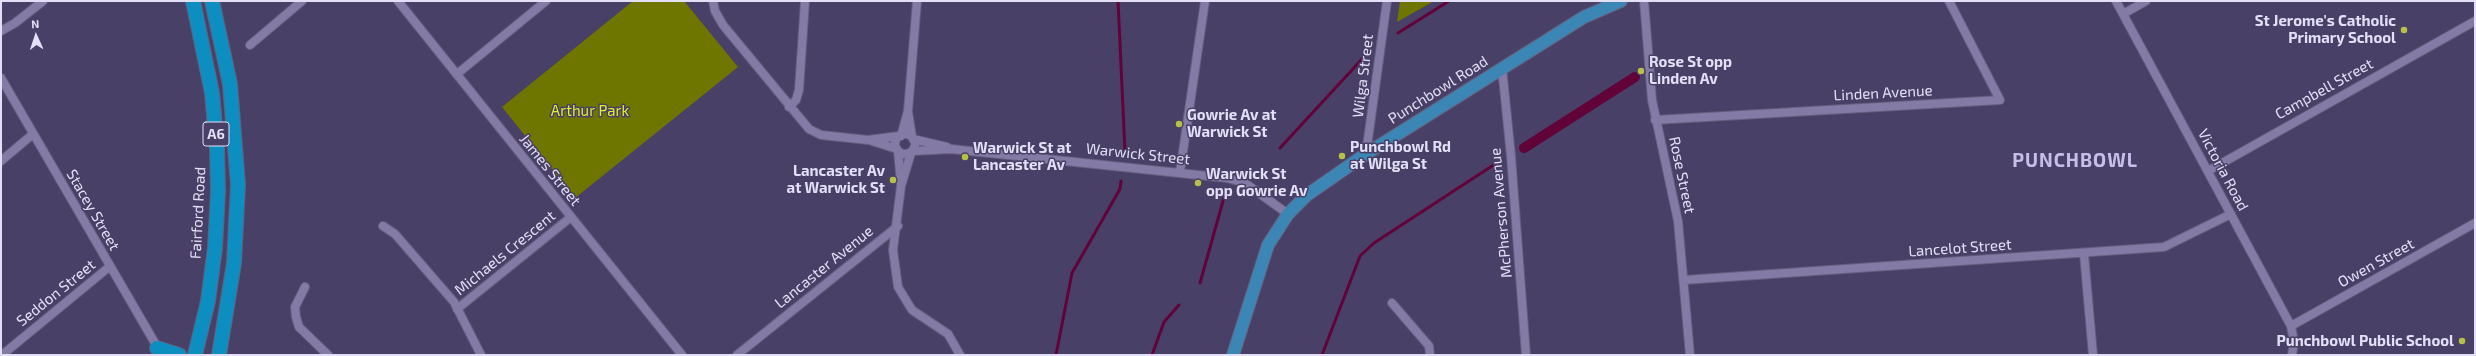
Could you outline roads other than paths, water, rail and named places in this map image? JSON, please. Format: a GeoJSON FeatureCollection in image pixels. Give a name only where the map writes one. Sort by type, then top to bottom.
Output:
{"type":"FeatureCollection","features":[{"type":"Feature","properties":{"kind":"highway","name":"Fairford Road"},"geometry":{"type":"LineString","coordinates":[[193,1],[207,61],[217,149],[215,248],[208,301],[196,351]]}},
{"type":"Feature","properties":{"kind":"highway","name":"A6"},"geometry":{"type":"LineString","coordinates":[[212,1],[230,84],[238,185],[234,263],[219,355]]}},
{"type":"Feature","properties":{"kind":"highway"},"geometry":{"type":"LineString","coordinates":[[159,351],[180,355],[196,351]]}},
{"type":"Feature","properties":{"kind":"main road","name":"Punchbowl Road"},"geometry":{"type":"LineString","coordinates":[[1233,355],[1264,255],[1272,237],[1288,214],[1312,190],[1366,154],[1584,17],[1621,1]]}},
{"type":"Feature","properties":{"kind":"street"},"geometry":{"type":"LineString","coordinates":[[1,31],[16,23],[43,1]]}},
{"type":"Feature","properties":{"kind":"street"},"geometry":{"type":"LineString","coordinates":[[250,45],[302,1]]}},
{"type":"Feature","properties":{"kind":"street","name":"James Street"},"geometry":{"type":"LineString","coordinates":[[398,1],[682,355]]}},
{"type":"Feature","properties":{"kind":"street"},"geometry":{"type":"LineString","coordinates":[[457,74],[546,1]]}},
{"type":"Feature","properties":{"kind":"street"},"geometry":{"type":"LineString","coordinates":[[713,1],[719,19],[789,107],[809,129],[821,135],[868,140],[898,150],[903,154],[912,152]]}},
{"type":"Feature","properties":{"kind":"street"},"geometry":{"type":"LineString","coordinates":[[789,107],[796,100],[799,90],[805,1]]}},
{"type":"Feature","properties":{"kind":"street"},"geometry":{"type":"LineString","coordinates":[[917,1],[908,111],[896,144],[898,150],[901,186],[898,226],[893,250],[896,279],[902,296],[912,310],[948,334],[960,355]]}},
{"type":"Feature","properties":{"kind":"street"},"geometry":{"type":"LineString","coordinates":[[1180,172],[1205,1]]}},
{"type":"Feature","properties":{"kind":"street","name":"Wilga Street"},"geometry":{"type":"LineString","coordinates":[[1366,154],[1387,1]]}},
{"type":"Feature","properties":{"kind":"street","name":"Rose Street"},"geometry":{"type":"LineString","coordinates":[[1644,1],[1656,120],[1674,198],[1684,280],[1690,355]]}},
{"type":"Feature","properties":{"kind":"street","name":"Linden Avenue"},"geometry":{"type":"LineString","coordinates":[[1656,120],[2000,100],[1949,1]]}},
{"type":"Feature","properties":{"kind":"street","name":"Victoria Road"},"geometry":{"type":"LineString","coordinates":[[2116,1],[2291,326],[2294,342],[2292,355]]}},
{"type":"Feature","properties":{"kind":"street"},"geometry":{"type":"LineString","coordinates":[[2123,14],[2146,1]]}},
{"type":"Feature","properties":{"kind":"street","name":"Campbell Street"},"geometry":{"type":"LineString","coordinates":[[2208,171],[2475,21]]}},
{"type":"Feature","properties":{"kind":"street","name":"McPherson Avenue"},"geometry":{"type":"LineString","coordinates":[[1502,68],[1511,156],[1526,355]]}},
{"type":"Feature","properties":{"kind":"street","name":"Stacey Street"},"geometry":{"type":"LineString","coordinates":[[1,78],[159,351]]}},
{"type":"Feature","properties":{"kind":"street"},"geometry":{"type":"LineString","coordinates":[[901,186],[915,146],[908,111]]}},
{"type":"Feature","properties":{"kind":"street"},"geometry":{"type":"LineString","coordinates":[[1,161],[33,134]]}},
{"type":"Feature","properties":{"kind":"street"},"geometry":{"type":"LineString","coordinates":[[868,140],[907,135],[913,138]]}},
{"type":"Feature","properties":{"kind":"street","name":"Warwick Street"},"geometry":{"type":"LineString","coordinates":[[913,138],[952,149],[1180,172],[1239,180],[1288,214]]}},
{"type":"Feature","properties":{"kind":"street","name":"Warwick Street"},"geometry":{"type":"LineString","coordinates":[[912,152],[952,149]]}},
{"type":"Feature","properties":{"kind":"street","name":"Lancelot Street"},"geometry":{"type":"LineString","coordinates":[[1684,280],[2084,254],[2164,247],[2230,214]]}},
{"type":"Feature","properties":{"kind":"street","name":"Michaels Crescent"},"geometry":{"type":"LineString","coordinates":[[457,309],[571,218]]}},
{"type":"Feature","properties":{"kind":"street","name":"Owen Street"},"geometry":{"type":"LineString","coordinates":[[2291,326],[2475,223]]}},
{"type":"Feature","properties":{"kind":"street","name":"Michaels Crescent"},"geometry":{"type":"LineString","coordinates":[[382,226],[395,234],[457,309],[482,355]]}},
{"type":"Feature","properties":{"kind":"street","name":"Lancaster Avenue"},"geometry":{"type":"LineString","coordinates":[[736,355],[898,226]]}},
{"type":"Feature","properties":{"kind":"street"},"geometry":{"type":"LineString","coordinates":[[2084,254],[2093,355]]}},
{"type":"Feature","properties":{"kind":"street","name":"Seddon Street"},"geometry":{"type":"LineString","coordinates":[[2,355],[109,267]]}},
{"type":"Feature","properties":{"kind":"street"},"geometry":{"type":"LineString","coordinates":[[305,286],[295,307],[299,327],[328,355]]}},
{"type":"Feature","properties":{"kind":"street"},"geometry":{"type":"LineString","coordinates":[[1392,303],[1430,346],[1430,355]]}},
{"type":"Feature","properties":{"kind":"waterway"},"geometry":{"type":"LineString","coordinates":[[1118,1],[1125,151]]}},
{"type":"Feature","properties":{"kind":"waterway"},"geometry":{"type":"LineString","coordinates":[[1398,33],[1449,1]]}},
{"type":"Feature","properties":{"kind":"waterway"},"geometry":{"type":"LineString","coordinates":[[1280,148],[1363,58]]}},
{"type":"Feature","properties":{"kind":"waterway"},"geometry":{"type":"LineString","coordinates":[[1524,148],[1635,77]]}},
{"type":"Feature","properties":{"kind":"waterway"},"geometry":{"type":"LineString","coordinates":[[1322,355],[1360,256],[1374,243],[1495,164]]}},
{"type":"Feature","properties":{"kind":"waterway"},"geometry":{"type":"LineString","coordinates":[[1056,355],[1072,273],[1120,189],[1121,181]]}},
{"type":"Feature","properties":{"kind":"waterway"},"geometry":{"type":"LineString","coordinates":[[1200,283],[1225,194]]}},
{"type":"Feature","properties":{"kind":"waterway"},"geometry":{"type":"LineString","coordinates":[[1152,355],[1164,322],[1179,305]]}},
{"type":"Feature","properties":{"kind":"place","name":"St Jerome's Catholic Primary School"},"geometry":{"type":"Point","coordinates":[2404,30]}},
{"type":"Feature","properties":{"kind":"place","name":"Rose St opp Linden Av"},"geometry":{"type":"Point","coordinates":[1641,71]}},
{"type":"Feature","properties":{"kind":"place","name":"Gowrie Av at Warwick St"},"geometry":{"type":"Point","coordinates":[1179,124]}},
{"type":"Feature","properties":{"kind":"place","name":"Punchbowl Rd at Wilga St"},"geometry":{"type":"Point","coordinates":[1342,156]}},
{"type":"Feature","properties":{"kind":"place","name":"Warwick St at Lancaster Av"},"geometry":{"type":"Point","coordinates":[965,157]}},
{"type":"Feature","properties":{"kind":"place","name":"Lancaster Av at Warwick St"},"geometry":{"type":"Point","coordinates":[893,180]}},
{"type":"Feature","properties":{"kind":"place","name":"Warwick St opp Gowrie Av"},"geometry":{"type":"Point","coordinates":[1198,183]}},
{"type":"Feature","properties":{"kind":"place","name":"Punchbowl Public School"},"geometry":{"type":"Point","coordinates":[2462,341]}},
{"type":"Feature","properties":{"kind":"district","name":"PUNCHBOWL"},"geometry":{"type":"Point","coordinates":[2075,161]}},
{"type":"Feature","properties":{"kind":"park label","name":"Arthur Park"},"geometry":{"type":"Point","coordinates":[590,111]}}]}
